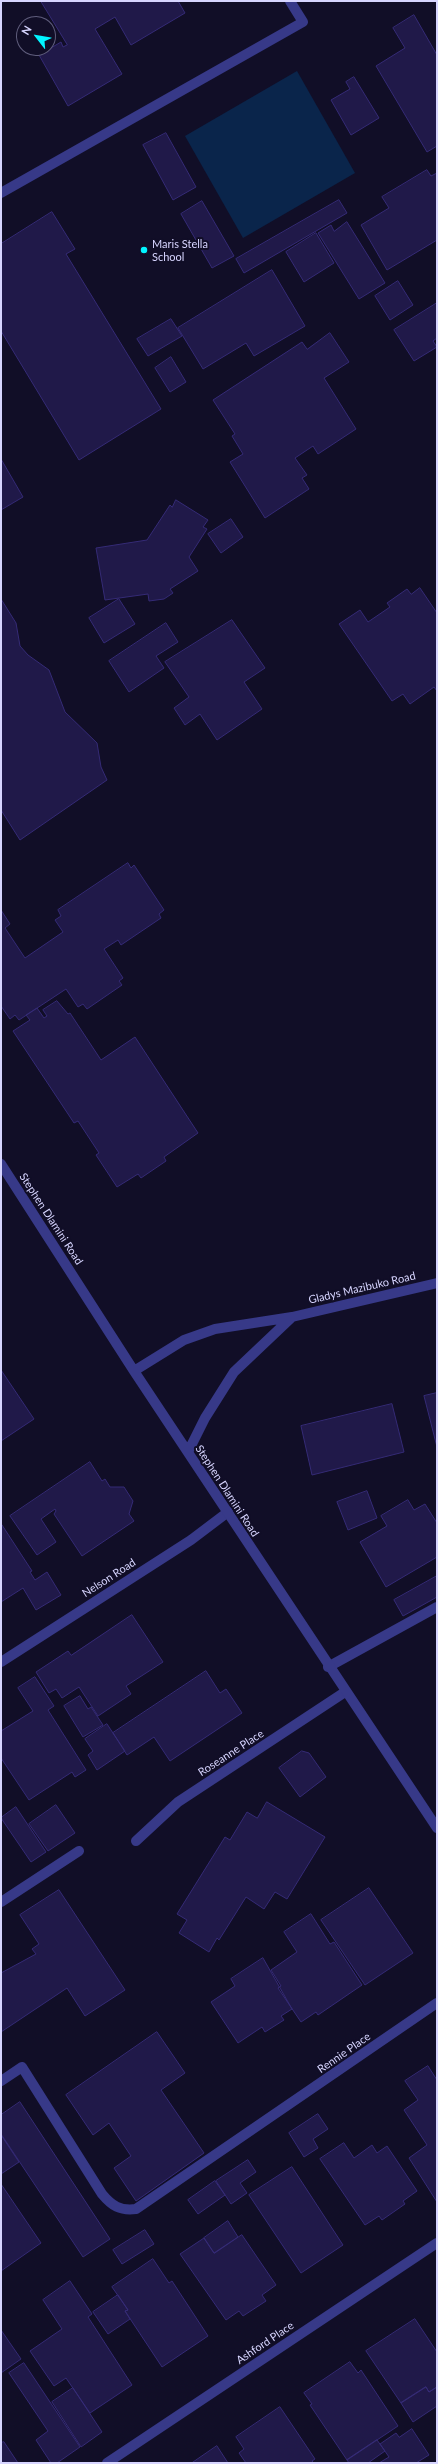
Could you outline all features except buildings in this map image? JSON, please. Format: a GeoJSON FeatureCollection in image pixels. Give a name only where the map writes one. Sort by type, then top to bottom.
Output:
{"type":"FeatureCollection","features":[{"type":"Feature","properties":{"kind":"street"},"geometry":{"type":"LineString","coordinates":[[1,193],[303,22],[290,1]]}},
{"type":"Feature","properties":{"kind":"street","name":"Stephen Dlamini Road"},"geometry":{"type":"LineString","coordinates":[[2,1166],[328,1667],[437,1828]]}},
{"type":"Feature","properties":{"kind":"street","name":"Gladys Mazibuko Road"},"geometry":{"type":"LineString","coordinates":[[134,1371],[168,1349],[196,1335],[215,1329],[292,1317],[437,1283]]}},
{"type":"Feature","properties":{"kind":"street"},"geometry":{"type":"LineString","coordinates":[[188,1452],[205,1418],[234,1372],[292,1317]]}},
{"type":"Feature","properties":{"kind":"street","name":"Nelson Road"},"geometry":{"type":"LineString","coordinates":[[1,1662],[190,1540],[228,1512]]}},
{"type":"Feature","properties":{"kind":"street"},"geometry":{"type":"LineString","coordinates":[[328,1667],[437,1607]]}},
{"type":"Feature","properties":{"kind":"street","name":"Roseanne Place"},"geometry":{"type":"LineString","coordinates":[[136,1841],[178,1802],[345,1692]]}},
{"type":"Feature","properties":{"kind":"street"},"geometry":{"type":"LineString","coordinates":[[1,1902],[79,1851]]}},
{"type":"Feature","properties":{"kind":"street","name":"Rennie Place"},"geometry":{"type":"LineString","coordinates":[[1,2081],[22,2067],[102,2194],[110,2204],[127,2210],[136,2209],[437,2003]]}},
{"type":"Feature","properties":{"kind":"street","name":"Ashford Place"},"geometry":{"type":"LineString","coordinates":[[107,2463],[437,2243]]}},
{"type":"Feature","properties":{"kind":"water"},"geometry":{"type":"Polygon","coordinates":[[[297,71],[355,173],[243,238],[185,136],[297,71]]]}},
{"type":"Feature","properties":{"kind":"place","name":"Maris Stella School"},"geometry":{"type":"Point","coordinates":[144,250]}}]}
